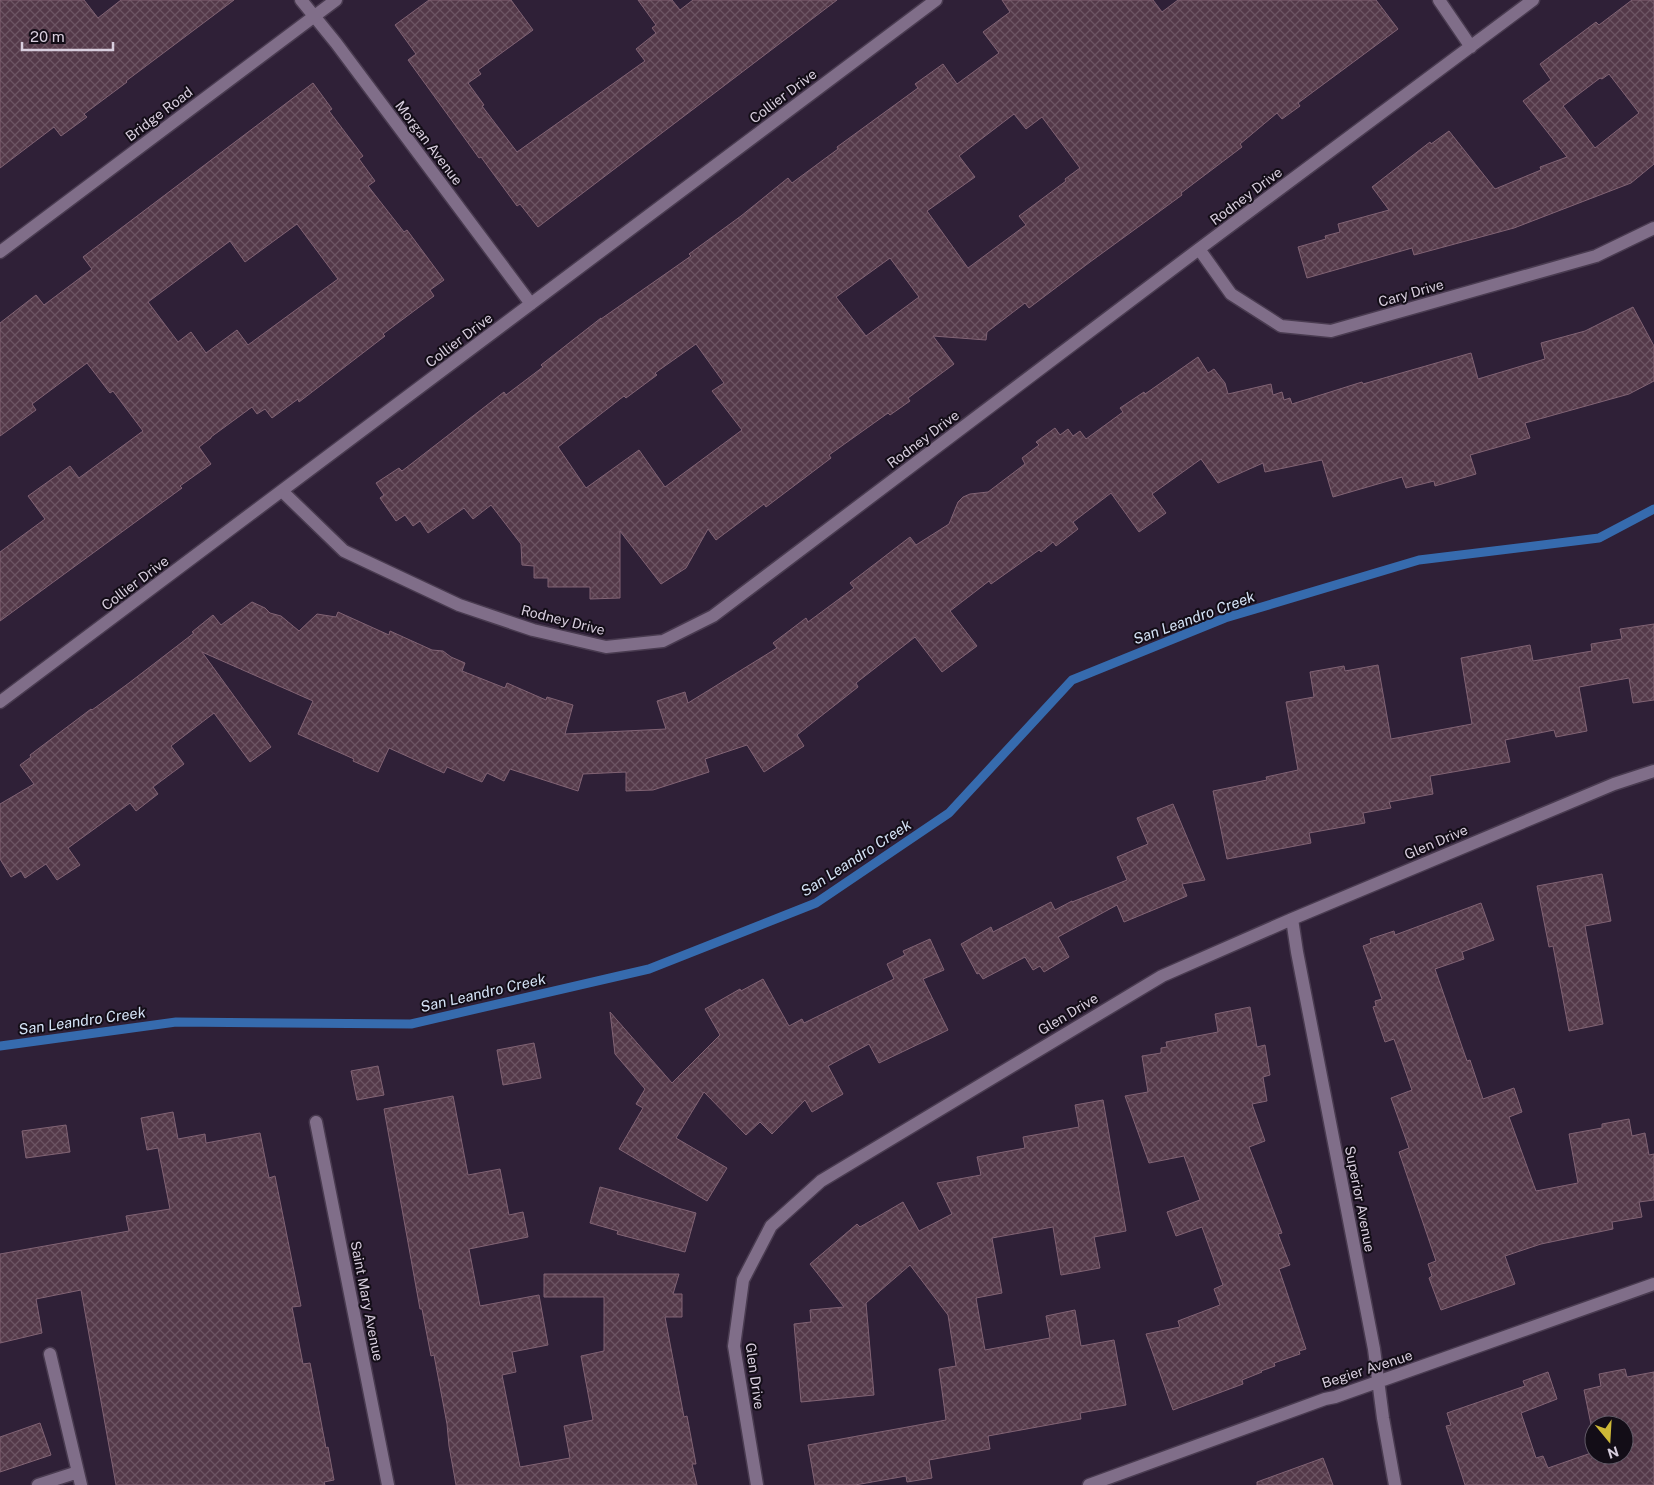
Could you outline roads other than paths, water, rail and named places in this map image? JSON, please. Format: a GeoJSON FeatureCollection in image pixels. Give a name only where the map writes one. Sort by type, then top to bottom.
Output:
{"type":"FeatureCollection","features":[{"type":"Feature","properties":{"kind":"street","name":"Morgan Avenue"},"geometry":{"type":"LineString","coordinates":[[301,0],[531,304]]}},
{"type":"Feature","properties":{"kind":"street","name":"Bridge Road"},"geometry":{"type":"LineString","coordinates":[[0,252],[336,0]]}},
{"type":"Feature","properties":{"kind":"street","name":"Collier Drive"},"geometry":{"type":"LineString","coordinates":[[0,702],[283,492],[936,0]]}},
{"type":"Feature","properties":{"kind":"street"},"geometry":{"type":"LineString","coordinates":[[1440,0],[1471,46]]}},
{"type":"Feature","properties":{"kind":"street","name":"Rodney Drive"},"geometry":{"type":"LineString","coordinates":[[283,492],[344,550],[459,605],[533,630],[606,647],[662,641],[713,616],[1199,249],[1533,0]]}},
{"type":"Feature","properties":{"kind":"street","name":"Cary Drive"},"geometry":{"type":"LineString","coordinates":[[1199,249],[1231,294],[1281,326],[1331,331],[1596,256],[1654,228]]}},
{"type":"Feature","properties":{"kind":"street","name":"Glen Drive"},"geometry":{"type":"LineString","coordinates":[[758,1485],[734,1346],[743,1280],[771,1226],[821,1181],[1162,976],[1292,919],[1614,784],[1654,771]]}},
{"type":"Feature","properties":{"kind":"street","name":"Superior Avenue"},"geometry":{"type":"LineString","coordinates":[[1292,919],[1374,1349],[1395,1485]]}},
{"type":"Feature","properties":{"kind":"street","name":"Saint Mary Avenue"},"geometry":{"type":"LineString","coordinates":[[316,1122],[388,1485]]}},
{"type":"Feature","properties":{"kind":"street","name":"Begier Avenue"},"geometry":{"type":"LineString","coordinates":[[1089,1485],[1325,1399],[1654,1284]]}},
{"type":"Feature","properties":{"kind":"street"},"geometry":{"type":"LineString","coordinates":[[38,1485],[80,1479],[50,1354]]}},
{"type":"Feature","properties":{"kind":"waterway","name":"San Leandro Creek"},"geometry":{"type":"LineString","coordinates":[[0,1046],[176,1022],[411,1024],[649,969],[816,903],[949,813],[1072,680],[1225,618],[1419,560],[1599,538],[1654,509]]}}]}
